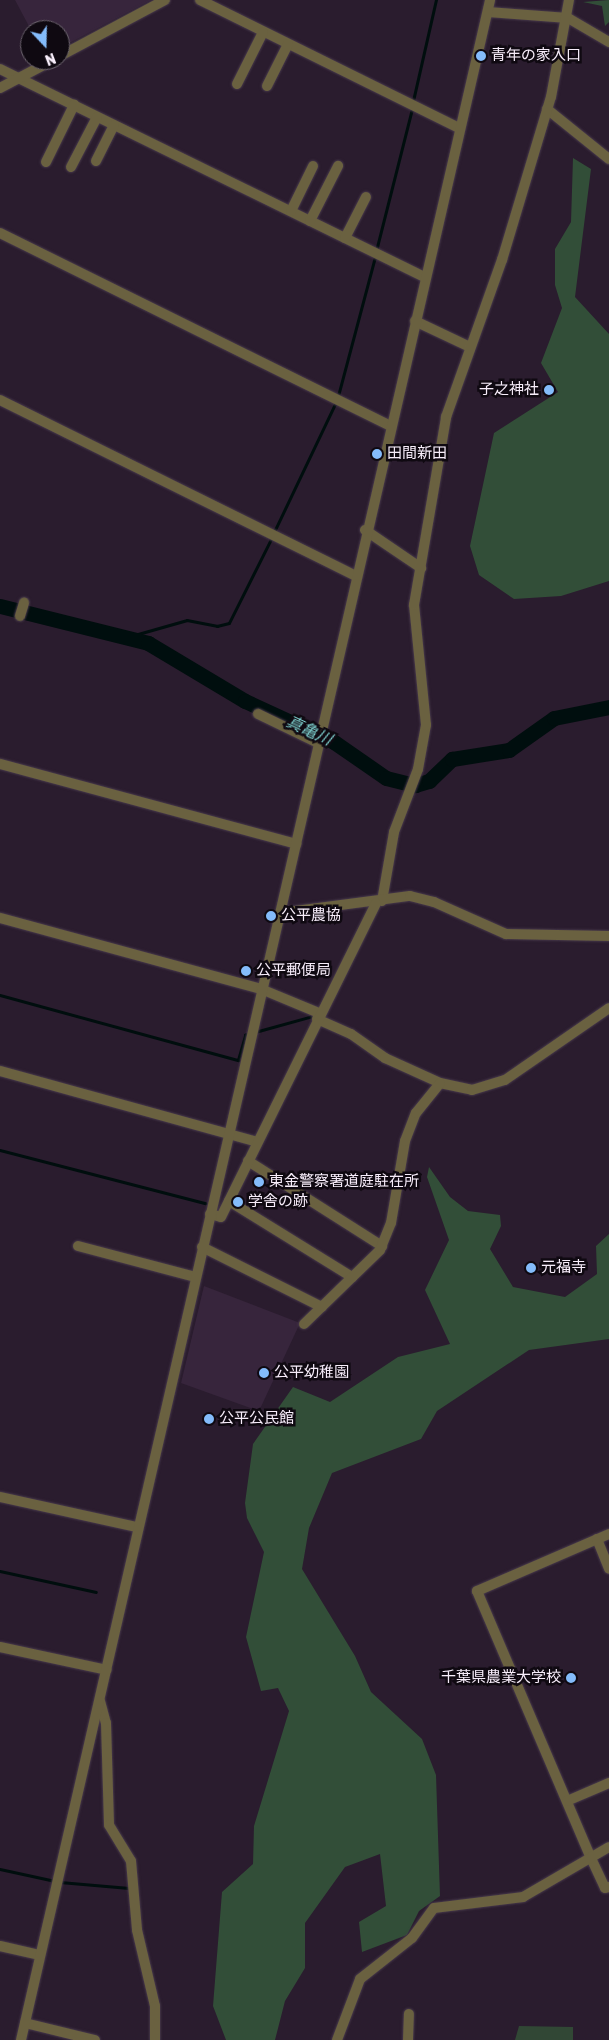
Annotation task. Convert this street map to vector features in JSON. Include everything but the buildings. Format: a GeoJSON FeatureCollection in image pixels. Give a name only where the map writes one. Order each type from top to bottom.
{"type":"FeatureCollection","features":[{"type":"Feature","properties":{"kind":"street"},"geometry":{"type":"LineString","coordinates":[[70,51],[165,0]]}},
{"type":"Feature","properties":{"kind":"street"},"geometry":{"type":"LineString","coordinates":[[200,0],[459,128]]}},
{"type":"Feature","properties":{"kind":"street"},"geometry":{"type":"LineString","coordinates":[[21,2040],[100,1701],[137,1527],[296,844],[365,530],[490,0]]}},
{"type":"Feature","properties":{"kind":"street"},"geometry":{"type":"LineString","coordinates":[[210,1214],[222,1217],[318,1016],[379,902],[394,832],[418,769],[426,725],[414,605],[446,417],[547,109],[568,18],[569,0]]}},
{"type":"Feature","properties":{"kind":"street"},"geometry":{"type":"LineString","coordinates":[[488,12],[568,18],[609,42]]}},
{"type":"Feature","properties":{"kind":"street"},"geometry":{"type":"LineString","coordinates":[[237,84],[263,32]]}},
{"type":"Feature","properties":{"kind":"street"},"geometry":{"type":"LineString","coordinates":[[267,86],[288,44]]}},
{"type":"Feature","properties":{"kind":"street"},"geometry":{"type":"LineString","coordinates":[[0,69],[424,277]]}},
{"type":"Feature","properties":{"kind":"street"},"geometry":{"type":"LineString","coordinates":[[0,88],[34,70]]}},
{"type":"Feature","properties":{"kind":"street"},"geometry":{"type":"LineString","coordinates":[[46,162],[74,106]]}},
{"type":"Feature","properties":{"kind":"street"},"geometry":{"type":"LineString","coordinates":[[547,109],[609,159]]}},
{"type":"Feature","properties":{"kind":"street"},"geometry":{"type":"LineString","coordinates":[[72,167],[96,116]]}},
{"type":"Feature","properties":{"kind":"street"},"geometry":{"type":"LineString","coordinates":[[96,161],[114,125]]}},
{"type":"Feature","properties":{"kind":"street"},"geometry":{"type":"LineString","coordinates":[[290,212],[313,166]]}},
{"type":"Feature","properties":{"kind":"street"},"geometry":{"type":"LineString","coordinates":[[310,221],[338,166]]}},
{"type":"Feature","properties":{"kind":"street"},"geometry":{"type":"LineString","coordinates":[[345,238],[366,197]]}},
{"type":"Feature","properties":{"kind":"street"},"geometry":{"type":"LineString","coordinates":[[0,233],[390,425]]}},
{"type":"Feature","properties":{"kind":"street"},"geometry":{"type":"LineString","coordinates":[[415,321],[470,348]]}},
{"type":"Feature","properties":{"kind":"street"},"geometry":{"type":"LineString","coordinates":[[0,400],[356,576]]}},
{"type":"Feature","properties":{"kind":"street"},"geometry":{"type":"LineString","coordinates":[[365,530],[421,568]]}},
{"type":"Feature","properties":{"kind":"street"},"geometry":{"type":"LineString","coordinates":[[20,616],[24,603]]}},
{"type":"Feature","properties":{"kind":"street"},"geometry":{"type":"LineString","coordinates":[[258,714],[318,743]]}},
{"type":"Feature","properties":{"kind":"street"},"geometry":{"type":"LineString","coordinates":[[0,764],[296,844]]}},
{"type":"Feature","properties":{"kind":"street"},"geometry":{"type":"LineString","coordinates":[[280,913],[379,902],[410,896],[434,902],[506,934],[609,936]]}},
{"type":"Feature","properties":{"kind":"street"},"geometry":{"type":"LineString","coordinates":[[0,918],[261,989],[318,1016],[440,1083],[472,1090],[505,1080],[609,1008]]}},
{"type":"Feature","properties":{"kind":"street"},"geometry":{"type":"LineString","coordinates":[[0,1071],[258,1142]]}},
{"type":"Feature","properties":{"kind":"street"},"geometry":{"type":"LineString","coordinates":[[304,1324],[382,1246],[405,1141],[416,1113],[440,1083]]}},
{"type":"Feature","properties":{"kind":"street"},"geometry":{"type":"LineString","coordinates":[[248,1161],[382,1246]]}},
{"type":"Feature","properties":{"kind":"street"},"geometry":{"type":"LineString","coordinates":[[229,1201],[352,1278]]}},
{"type":"Feature","properties":{"kind":"street"},"geometry":{"type":"LineString","coordinates":[[78,1246],[195,1277]]}},
{"type":"Feature","properties":{"kind":"street"},"geometry":{"type":"LineString","coordinates":[[202,1247],[322,1307]]}},
{"type":"Feature","properties":{"kind":"street"},"geometry":{"type":"LineString","coordinates":[[0,1497],[137,1527]]}},
{"type":"Feature","properties":{"kind":"street"},"geometry":{"type":"LineString","coordinates":[[609,1534],[477,1591],[604,1888],[609,1887]]}},
{"type":"Feature","properties":{"kind":"street"},"geometry":{"type":"LineString","coordinates":[[596,1539],[609,1568]]}},
{"type":"Feature","properties":{"kind":"street"},"geometry":{"type":"LineString","coordinates":[[0,1647],[107,1670]]}},
{"type":"Feature","properties":{"kind":"street"},"geometry":{"type":"LineString","coordinates":[[100,1701],[106,1723],[109,1825],[131,1861],[137,1930],[155,2006],[155,2040]]}},
{"type":"Feature","properties":{"kind":"street"},"geometry":{"type":"LineString","coordinates":[[567,1801],[609,1783]]}},
{"type":"Feature","properties":{"kind":"street"},"geometry":{"type":"LineString","coordinates":[[337,2040],[360,1979],[412,1938],[434,1908],[523,1897],[609,1847]]}},
{"type":"Feature","properties":{"kind":"street"},"geometry":{"type":"LineString","coordinates":[[0,1946],[40,1955]]}},
{"type":"Feature","properties":{"kind":"street"},"geometry":{"type":"LineString","coordinates":[[408,2040],[409,2014]]}},
{"type":"Feature","properties":{"kind":"street"},"geometry":{"type":"LineString","coordinates":[[25,2023],[95,2040]]}},
{"type":"Feature","properties":{"kind":"shaded area"},"geometry":{"type":"Polygon","coordinates":[[[15,0],[151,0],[70,43],[70,20],[26,20],[15,0]]]}},
{"type":"Feature","properties":{"kind":"shaded area"},"geometry":{"type":"Polygon","coordinates":[[[204,1286],[300,1323],[259,1411],[181,1383],[204,1286]]]}},
{"type":"Feature","properties":{"kind":"green space"},"geometry":{"type":"Polygon","coordinates":[[[609,0],[609,22],[605,26],[602,6],[583,2],[609,0]]]}},
{"type":"Feature","properties":{"kind":"green space"},"geometry":{"type":"Polygon","coordinates":[[[573,158],[591,169],[575,297],[609,334],[609,581],[561,596],[514,599],[479,575],[470,546],[494,433],[558,392],[541,363],[562,308],[555,285],[555,249],[571,222],[573,158]]]}},
{"type":"Feature","properties":{"kind":"green space"},"geometry":{"type":"Polygon","coordinates":[[[429,1167],[450,1197],[468,1211],[500,1215],[501,1226],[490,1249],[513,1287],[565,1297],[597,1274],[596,1246],[609,1234],[609,1339],[529,1350],[437,1411],[421,1439],[332,1473],[309,1528],[302,1569],[355,1656],[371,1692],[422,1739],[436,1775],[440,1896],[419,1911],[407,1935],[362,1952],[359,1922],[386,1906],[380,1854],[345,1867],[305,1923],[305,1968],[285,2001],[275,2040],[226,2040],[213,2006],[222,1892],[253,1864],[254,1826],[289,1711],[278,1688],[261,1691],[246,1637],[264,1552],[247,1518],[245,1503],[253,1444],[293,1387],[330,1402],[398,1357],[450,1344],[425,1290],[449,1240],[427,1177],[429,1167]]]}},
{"type":"Feature","properties":{"kind":"green space"},"geometry":{"type":"Polygon","coordinates":[[[519,2026],[573,2027],[573,2040],[515,2040],[519,2026]]]}},
{"type":"Feature","properties":{"kind":"waterway"},"geometry":{"type":"LineString","coordinates":[[413,101],[436,0]]}},
{"type":"Feature","properties":{"kind":"waterway"},"geometry":{"type":"LineString","coordinates":[[376,251],[412,109]]}},
{"type":"Feature","properties":{"kind":"waterway"},"geometry":{"type":"LineString","coordinates":[[338,396],[375,257]]}},
{"type":"Feature","properties":{"kind":"waterway"},"geometry":{"type":"LineString","coordinates":[[274,532],[336,402]]}},
{"type":"Feature","properties":{"kind":"waterway"},"geometry":{"type":"LineString","coordinates":[[131,636],[187,620],[217,626],[229,623],[272,537]]}},
{"type":"Feature","properties":{"kind":"waterway","name":"真亀川"},"geometry":{"type":"LineString","coordinates":[[0,606],[148,643],[245,701],[334,742],[386,778],[415,785],[429,781],[452,759],[509,750],[554,718],[609,707]]}},
{"type":"Feature","properties":{"kind":"waterway"},"geometry":{"type":"LineString","coordinates":[[0,995],[238,1060],[245,1035],[250,1033]]}},
{"type":"Feature","properties":{"kind":"waterway"},"geometry":{"type":"LineString","coordinates":[[255,1032],[313,1016]]}},
{"type":"Feature","properties":{"kind":"waterway"},"geometry":{"type":"LineString","coordinates":[[0,1150],[205,1203]]}},
{"type":"Feature","properties":{"kind":"waterway"},"geometry":{"type":"LineString","coordinates":[[0,1571],[96,1592]]}},
{"type":"Feature","properties":{"kind":"waterway"},"geometry":{"type":"LineString","coordinates":[[0,1869],[55,1881]]}},
{"type":"Feature","properties":{"kind":"waterway"},"geometry":{"type":"LineString","coordinates":[[60,1882],[129,1888]]}},
{"type":"Feature","properties":{"kind":"place","name":"青年の家入口"},"geometry":{"type":"Point","coordinates":[481,56]}},
{"type":"Feature","properties":{"kind":"place","name":"子之神社"},"geometry":{"type":"Point","coordinates":[549,390]}},
{"type":"Feature","properties":{"kind":"place","name":"田間新田"},"geometry":{"type":"Point","coordinates":[377,454]}},
{"type":"Feature","properties":{"kind":"place","name":"公平農協"},"geometry":{"type":"Point","coordinates":[271,916]}},
{"type":"Feature","properties":{"kind":"place","name":"公平郵便局"},"geometry":{"type":"Point","coordinates":[246,971]}},
{"type":"Feature","properties":{"kind":"place","name":"東金警察署道庭駐在所"},"geometry":{"type":"Point","coordinates":[259,1182]}},
{"type":"Feature","properties":{"kind":"place","name":"学舎の跡"},"geometry":{"type":"Point","coordinates":[238,1202]}},
{"type":"Feature","properties":{"kind":"place","name":"元福寺"},"geometry":{"type":"Point","coordinates":[531,1268]}},
{"type":"Feature","properties":{"kind":"place","name":"公平幼稚園"},"geometry":{"type":"Point","coordinates":[264,1373]}},
{"type":"Feature","properties":{"kind":"place","name":"公平公民館"},"geometry":{"type":"Point","coordinates":[209,1419]}},
{"type":"Feature","properties":{"kind":"place","name":"千葉県農業大学校"},"geometry":{"type":"Point","coordinates":[571,1678]}}]}
